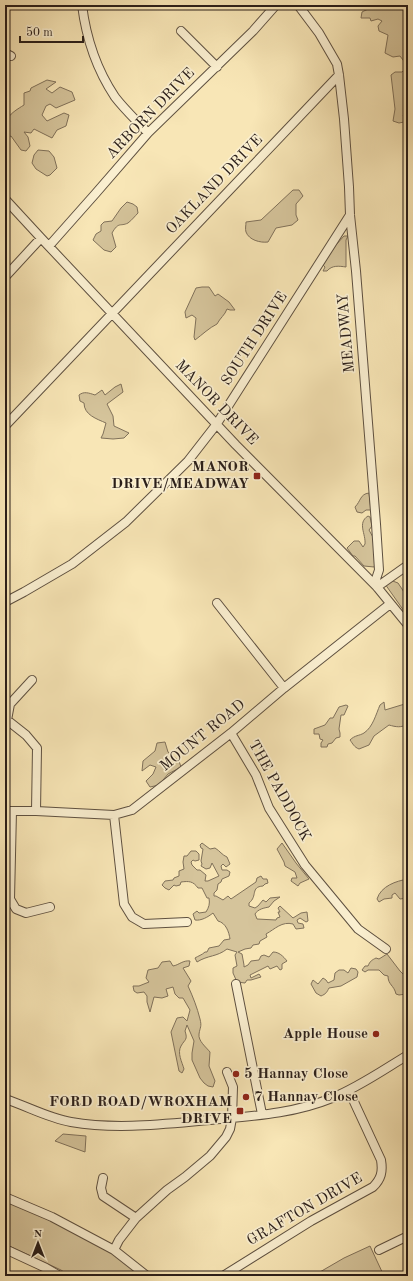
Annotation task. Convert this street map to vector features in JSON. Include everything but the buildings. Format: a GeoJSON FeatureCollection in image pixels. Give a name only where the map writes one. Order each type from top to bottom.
{"type":"FeatureCollection","features":[{"type":"Feature","properties":{"kind":"street"},"geometry":{"type":"LineString","coordinates":[[82,5],[96,61],[114,96],[148,133]]}},
{"type":"Feature","properties":{"kind":"street","name":"ARBORN DRIVE"},"geometry":{"type":"LineString","coordinates":[[49,246],[148,133],[217,67],[253,31],[276,5]]}},
{"type":"Feature","properties":{"kind":"street","name":"MEADWAY"},"geometry":{"type":"LineString","coordinates":[[298,5],[319,33],[337,64],[339,75],[344,119],[350,216],[356,271],[376,524],[379,570],[376,579],[377,587]]}},
{"type":"Feature","properties":{"kind":"street"},"geometry":{"type":"LineString","coordinates":[[181,31],[217,67]]}},
{"type":"Feature","properties":{"kind":"street","name":"OAKLAND DRIVE"},"geometry":{"type":"LineString","coordinates":[[5,426],[339,75]]}},
{"type":"Feature","properties":{"kind":"street","name":"MANOR DRIVE"},"geometry":{"type":"LineString","coordinates":[[5,199],[216,425],[377,587],[408,625]]}},
{"type":"Feature","properties":{"kind":"street","name":"SOUTH DRIVE"},"geometry":{"type":"LineString","coordinates":[[5,602],[72,564],[126,522],[188,461],[216,425],[350,216]]}},
{"type":"Feature","properties":{"kind":"street"},"geometry":{"type":"LineString","coordinates":[[5,277],[41,238]]}},
{"type":"Feature","properties":{"kind":"street"},"geometry":{"type":"LineString","coordinates":[[377,587],[408,565]]}},
{"type":"Feature","properties":{"kind":"street"},"geometry":{"type":"LineString","coordinates":[[217,603],[284,688]]}},
{"type":"Feature","properties":{"kind":"street","name":"MOUNT ROAD"},"geometry":{"type":"LineString","coordinates":[[8,811],[114,815],[132,810],[390,604]]}},
{"type":"Feature","properties":{"kind":"street"},"geometry":{"type":"LineString","coordinates":[[32,680],[10,704],[7,720],[26,735],[36,748],[36,811]]}},
{"type":"Feature","properties":{"kind":"street","name":"THE PADDOCK"},"geometry":{"type":"LineString","coordinates":[[230,733],[256,775],[269,808],[305,865],[358,929],[386,949]]}},
{"type":"Feature","properties":{"kind":"street"},"geometry":{"type":"LineString","coordinates":[[8,811],[10,899],[16,909],[26,913],[50,907]]}},
{"type":"Feature","properties":{"kind":"street"},"geometry":{"type":"LineString","coordinates":[[114,815],[124,904],[132,917],[144,924],[187,922]]}},
{"type":"Feature","properties":{"kind":"street"},"geometry":{"type":"LineString","coordinates":[[236,984],[262,1114]]}},
{"type":"Feature","properties":{"kind":"street"},"geometry":{"type":"LineString","coordinates":[[5,1099],[70,1122],[106,1126],[142,1126],[232,1118],[288,1111],[310,1106],[349,1091],[408,1055]]}},
{"type":"Feature","properties":{"kind":"street"},"geometry":{"type":"LineString","coordinates":[[114,1250],[136,1218],[167,1190],[210,1156],[226,1137],[230,1129],[232,1118],[233,1087],[227,1072]]}},
{"type":"Feature","properties":{"kind":"street","name":"GRAFTON DRIVE"},"geometry":{"type":"LineString","coordinates":[[224,1276],[311,1221],[373,1187],[378,1182],[382,1168],[381,1160],[349,1091]]}},
{"type":"Feature","properties":{"kind":"street"},"geometry":{"type":"LineString","coordinates":[[103,1178],[100,1188],[103,1196],[136,1218]]}},
{"type":"Feature","properties":{"kind":"street"},"geometry":{"type":"LineString","coordinates":[[5,1197],[52,1217],[114,1250],[147,1276]]}},
{"type":"Feature","properties":{"kind":"street"},"geometry":{"type":"LineString","coordinates":[[379,1250],[408,1236]]}},
{"type":"Feature","properties":{"kind":"street"},"geometry":{"type":"LineString","coordinates":[[5,1249],[45,1272],[60,1276]]}},
{"type":"Feature","properties":{"kind":"shaded area"},"geometry":{"type":"Polygon","coordinates":[[[356,5],[408,5],[408,65],[400,56],[393,57],[385,53],[388,35],[379,31],[378,26],[382,21],[378,19],[371,21],[370,18],[361,18],[362,12],[368,9],[356,5]]]}},
{"type":"Feature","properties":{"kind":"shaded area"},"geometry":{"type":"Polygon","coordinates":[[[408,66],[408,111],[403,115],[406,120],[399,123],[393,121],[395,109],[391,75],[395,72],[402,72],[408,66]]]}},
{"type":"Feature","properties":{"kind":"shaded area"},"geometry":{"type":"Polygon","coordinates":[[[47,80],[56,82],[46,89],[52,93],[60,87],[72,92],[75,100],[56,108],[50,104],[46,106],[42,115],[47,121],[64,113],[69,115],[66,126],[57,130],[52,138],[34,129],[31,133],[24,132],[28,137],[30,146],[26,151],[21,150],[11,136],[8,137],[5,126],[6,122],[11,114],[24,105],[24,93],[30,91],[31,88],[47,80]]]}},
{"type":"Feature","properties":{"kind":"shaded area"},"geometry":{"type":"Polygon","coordinates":[[[38,150],[49,151],[54,157],[57,168],[50,175],[47,176],[36,169],[32,163],[34,155],[38,150]]]}},
{"type":"Feature","properties":{"kind":"shaded area"},"geometry":{"type":"Polygon","coordinates":[[[293,190],[299,190],[303,196],[296,204],[296,215],[298,220],[292,225],[276,228],[268,242],[252,239],[247,235],[246,222],[261,220],[293,190]]]}},
{"type":"Feature","properties":{"kind":"shaded area"},"geometry":{"type":"Polygon","coordinates":[[[127,202],[137,207],[138,213],[128,223],[114,229],[112,233],[116,247],[111,252],[104,250],[93,240],[96,234],[101,231],[101,225],[104,222],[112,221],[127,202]]]}},
{"type":"Feature","properties":{"kind":"shaded area"},"geometry":{"type":"Polygon","coordinates":[[[344,236],[348,236],[346,240],[346,267],[336,266],[327,271],[323,271],[325,267],[323,265],[335,246],[344,236]]]}},
{"type":"Feature","properties":{"kind":"shaded area"},"geometry":{"type":"Polygon","coordinates":[[[209,287],[215,296],[218,294],[229,302],[235,310],[227,309],[217,324],[195,340],[196,318],[192,315],[186,318],[185,312],[196,288],[209,287]]]}},
{"type":"Feature","properties":{"kind":"shaded area"},"geometry":{"type":"Polygon","coordinates":[[[121,384],[123,392],[107,404],[113,416],[114,426],[129,433],[124,438],[101,438],[106,423],[95,418],[86,411],[84,403],[80,401],[79,395],[89,393],[95,395],[102,390],[105,395],[121,384]]]}},
{"type":"Feature","properties":{"kind":"shaded area"},"geometry":{"type":"Polygon","coordinates":[[[369,493],[371,510],[366,510],[362,513],[357,512],[355,507],[362,496],[369,493]]]}},
{"type":"Feature","properties":{"kind":"shaded area"},"geometry":{"type":"Polygon","coordinates":[[[368,516],[370,517],[372,526],[369,530],[374,539],[374,567],[364,566],[347,548],[354,541],[359,541],[363,547],[365,544],[362,525],[368,516]]]}},
{"type":"Feature","properties":{"kind":"shaded area"},"geometry":{"type":"Polygon","coordinates":[[[390,580],[398,583],[408,598],[408,615],[385,584],[390,580]]]}},
{"type":"Feature","properties":{"kind":"shaded area"},"geometry":{"type":"Polygon","coordinates":[[[384,702],[385,710],[408,703],[408,724],[398,727],[389,725],[374,736],[369,745],[359,749],[357,748],[350,740],[364,733],[370,727],[380,705],[384,702]]]}},
{"type":"Feature","properties":{"kind":"shaded area"},"geometry":{"type":"Polygon","coordinates":[[[346,705],[348,706],[344,715],[341,715],[339,729],[340,737],[328,744],[327,747],[321,747],[323,740],[320,739],[319,734],[314,734],[314,729],[325,725],[330,718],[333,718],[339,707],[346,705]]]}},
{"type":"Feature","properties":{"kind":"shaded area"},"geometry":{"type":"Polygon","coordinates":[[[165,742],[168,752],[179,761],[181,767],[168,774],[159,785],[150,787],[146,781],[153,774],[156,767],[150,765],[142,771],[143,761],[155,751],[157,743],[165,742]]]}},
{"type":"Feature","properties":{"kind":"shaded area"},"geometry":{"type":"Polygon","coordinates":[[[202,843],[210,849],[217,849],[227,857],[230,864],[226,867],[223,864],[221,866],[222,870],[227,870],[230,872],[229,876],[222,879],[218,884],[214,896],[223,900],[228,896],[231,899],[256,882],[257,878],[261,876],[263,879],[267,879],[268,883],[255,890],[249,906],[255,908],[263,900],[266,902],[270,898],[280,897],[269,907],[256,912],[255,914],[257,919],[276,920],[280,917],[278,908],[280,906],[293,918],[301,913],[307,912],[308,921],[306,922],[300,918],[297,920],[298,923],[303,924],[304,928],[296,929],[293,924],[289,923],[282,925],[266,934],[267,937],[260,941],[259,944],[253,945],[251,948],[238,952],[242,954],[244,967],[251,961],[259,960],[261,956],[264,955],[269,957],[273,952],[277,953],[287,961],[282,964],[282,969],[280,970],[277,966],[270,969],[268,966],[250,975],[251,978],[259,974],[261,977],[247,980],[245,983],[237,982],[233,973],[233,968],[237,966],[235,955],[237,952],[227,949],[197,962],[195,958],[207,952],[209,948],[219,946],[224,940],[230,939],[228,931],[221,922],[218,921],[213,913],[200,920],[195,920],[193,914],[197,911],[199,913],[206,912],[209,905],[209,898],[207,898],[202,888],[198,888],[193,883],[189,882],[181,882],[180,885],[174,885],[169,890],[162,885],[165,881],[173,880],[179,876],[179,871],[184,869],[184,856],[187,856],[191,851],[196,851],[199,854],[199,860],[193,860],[191,862],[197,870],[200,870],[206,875],[205,881],[219,876],[212,863],[210,868],[206,869],[201,866],[203,849],[200,845],[202,843]]]}},
{"type":"Feature","properties":{"kind":"shaded area"},"geometry":{"type":"Polygon","coordinates":[[[282,843],[309,879],[300,883],[298,886],[291,881],[292,878],[297,878],[295,872],[285,866],[277,849],[282,843]]]}},
{"type":"Feature","properties":{"kind":"shaded area"},"geometry":{"type":"Polygon","coordinates":[[[408,879],[407,898],[400,899],[395,893],[392,895],[392,898],[384,899],[379,902],[377,899],[379,894],[385,887],[408,879]]]}},
{"type":"Feature","properties":{"kind":"shaded area"},"geometry":{"type":"Polygon","coordinates":[[[387,954],[400,971],[404,975],[407,975],[407,981],[404,985],[408,991],[406,994],[396,994],[388,976],[384,975],[379,970],[368,970],[365,972],[362,970],[365,966],[368,966],[372,960],[376,958],[379,959],[387,954]]]}},
{"type":"Feature","properties":{"kind":"shaded area"},"geometry":{"type":"Polygon","coordinates":[[[170,961],[173,966],[185,961],[190,961],[189,966],[183,968],[191,981],[188,986],[200,1019],[201,1025],[199,1037],[210,1052],[209,1066],[215,1081],[213,1087],[208,1086],[200,1078],[192,1060],[194,1041],[187,1025],[185,1031],[186,1038],[180,1049],[180,1058],[184,1069],[182,1073],[179,1071],[171,1032],[177,1018],[183,1017],[187,1021],[190,1010],[183,998],[179,998],[175,994],[173,987],[166,989],[168,996],[162,998],[154,997],[150,1012],[147,996],[144,992],[137,993],[134,991],[133,986],[139,986],[149,982],[146,978],[148,970],[158,968],[162,962],[170,961]]]}},
{"type":"Feature","properties":{"kind":"shaded area"},"geometry":{"type":"Polygon","coordinates":[[[351,968],[356,969],[358,972],[357,977],[341,986],[329,988],[326,993],[321,996],[316,993],[311,984],[313,980],[318,984],[323,978],[328,983],[334,980],[335,973],[339,970],[344,970],[348,973],[351,968]]]}},
{"type":"Feature","properties":{"kind":"shaded area"},"geometry":{"type":"Polygon","coordinates":[[[63,1134],[86,1136],[85,1152],[55,1141],[63,1134]]]}},
{"type":"Feature","properties":{"kind":"shaded area"},"geometry":{"type":"Polygon","coordinates":[[[5,1201],[51,1220],[111,1251],[138,1272],[139,1276],[70,1276],[61,1270],[5,1244],[5,1201]]]}},
{"type":"Feature","properties":{"kind":"shaded area"},"geometry":{"type":"Polygon","coordinates":[[[370,1246],[384,1276],[313,1276],[344,1258],[370,1246]]]}},
{"type":"Feature","properties":{"kind":"place","name":"MANOR DRIVE/MEADWAY"},"geometry":{"type":"Point","coordinates":[257,476]}},
{"type":"Feature","properties":{"kind":"place","name":"Apple House"},"geometry":{"type":"Point","coordinates":[376,1034]}},
{"type":"Feature","properties":{"kind":"place","name":"5 Hannay Close"},"geometry":{"type":"Point","coordinates":[236,1074]}},
{"type":"Feature","properties":{"kind":"place","name":"7 Hannay Close"},"geometry":{"type":"Point","coordinates":[246,1097]}},
{"type":"Feature","properties":{"kind":"place","name":"FORD ROAD/WROXHAM DRIVE"},"geometry":{"type":"Point","coordinates":[240,1111]}}]}
